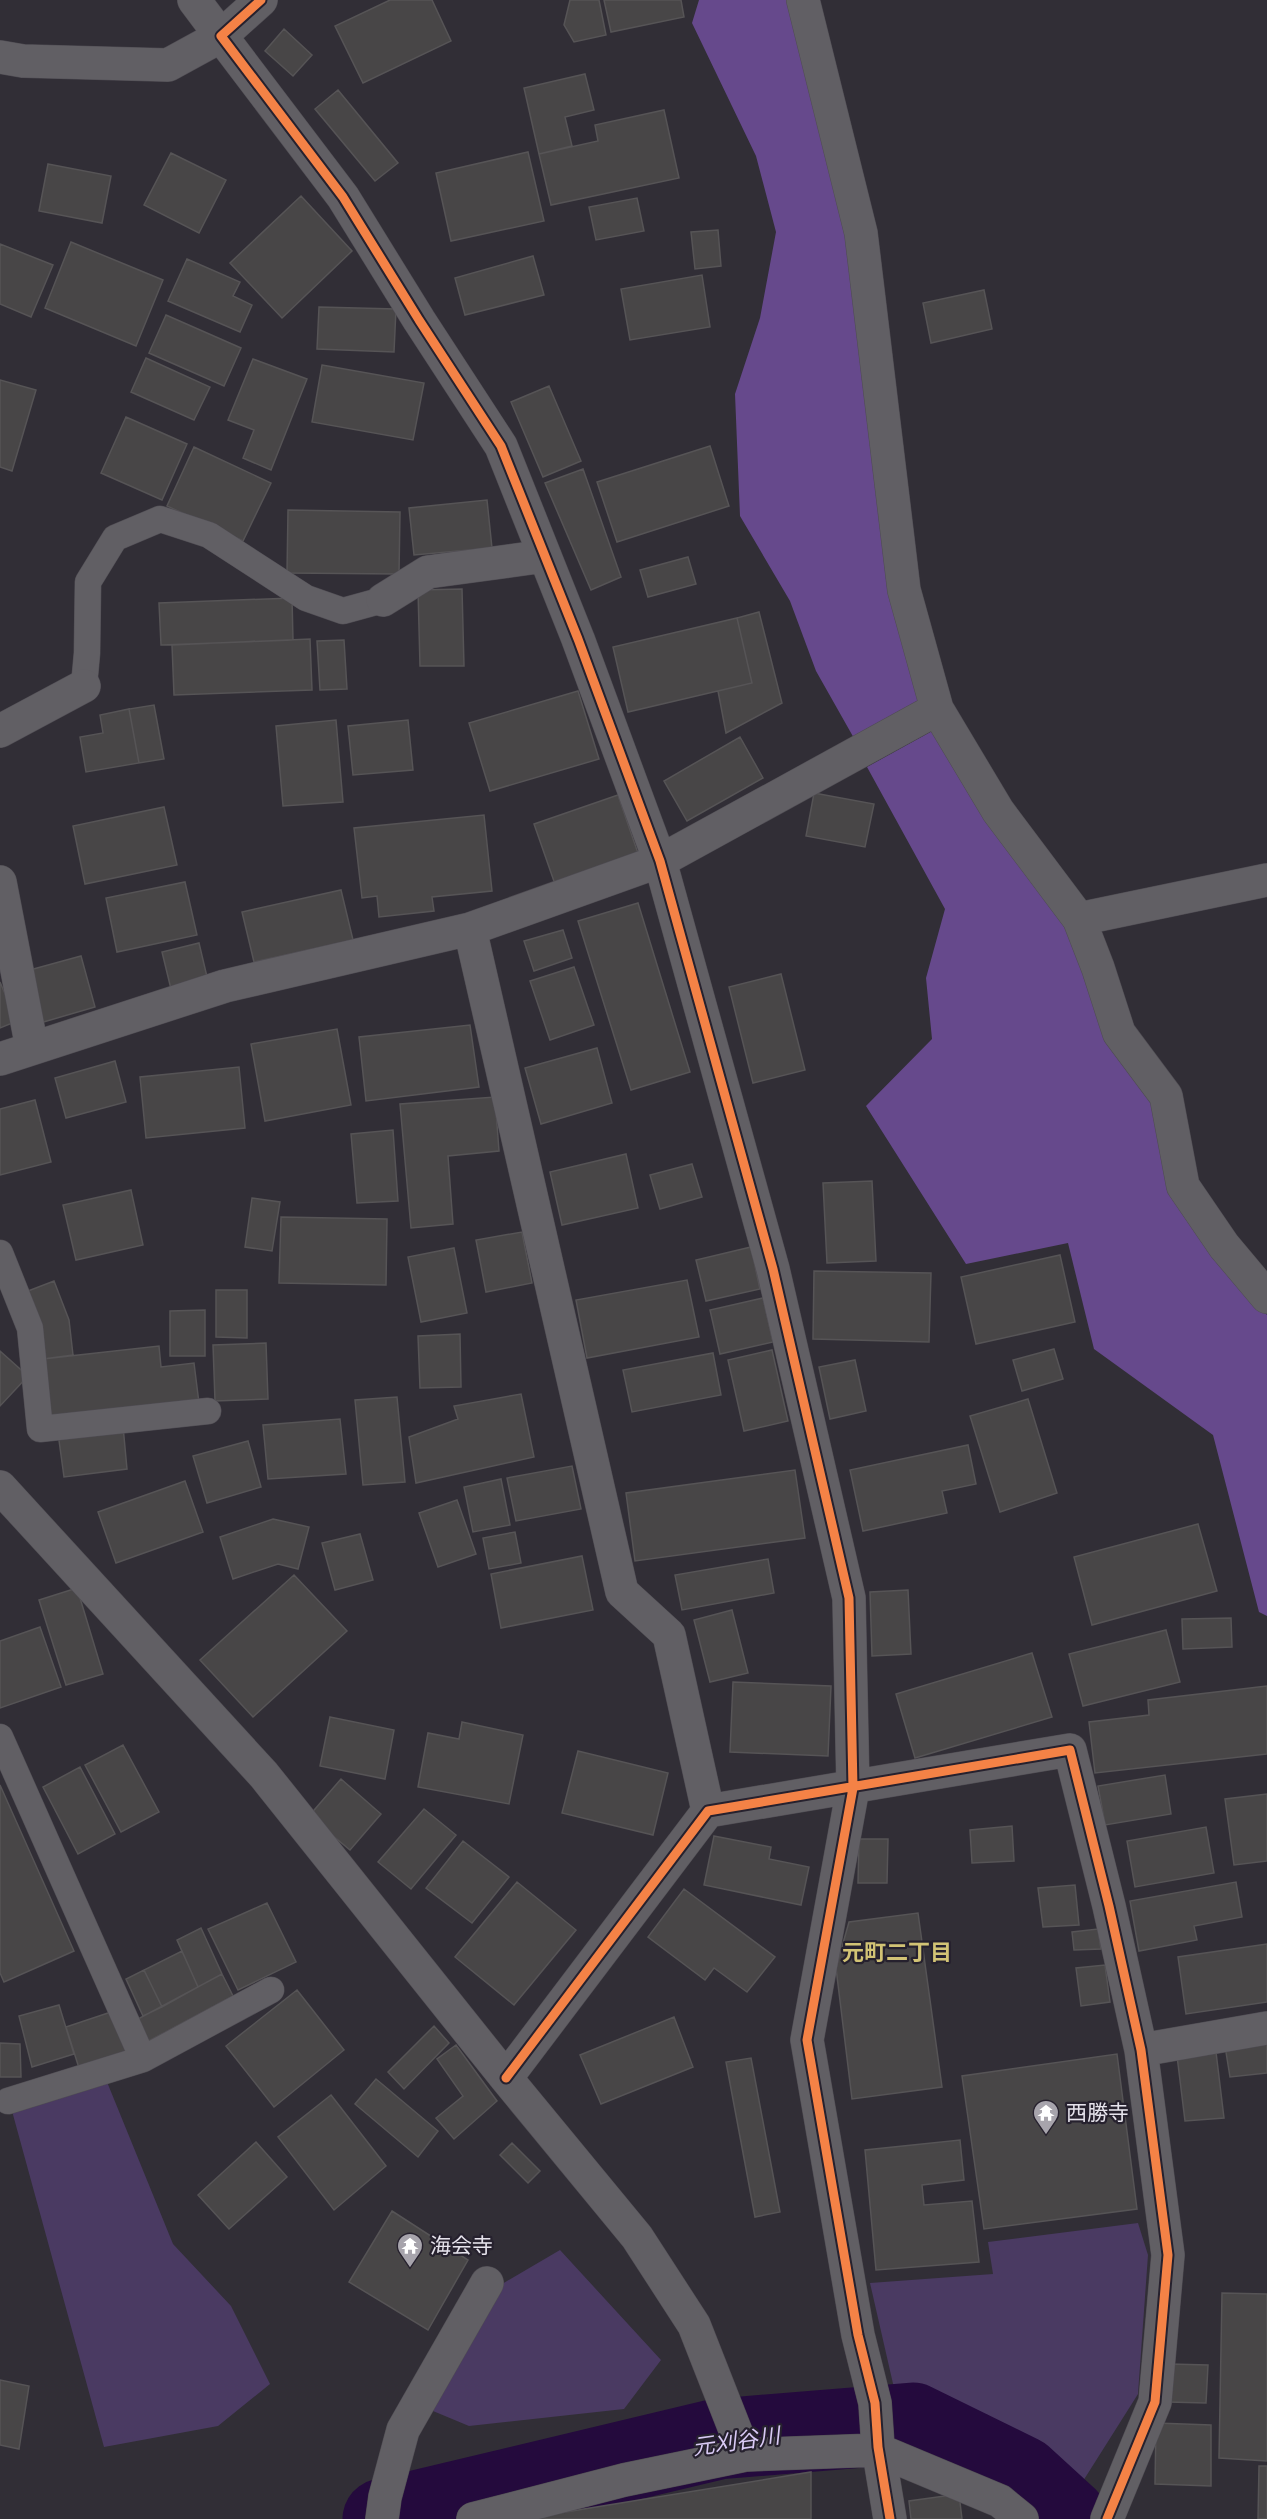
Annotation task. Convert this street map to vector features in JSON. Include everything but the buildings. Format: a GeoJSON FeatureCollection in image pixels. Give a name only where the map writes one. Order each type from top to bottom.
{"type":"FeatureCollection","features":[{"type":"Feature","properties":{"kind":"street"},"geometry":{"type":"LineString","coordinates":[[194,0],[344,197],[419,320],[501,446],[578,639],[660,861],[773,1269],[849,1598],[853,1788],[807,2040],[858,2335],[875,2403],[878,2449],[890,2519]]}},
{"type":"Feature","properties":{"kind":"street"},"geometry":{"type":"LineString","coordinates":[[0,57],[23,61],[168,65],[220,36],[261,0]]}},
{"type":"Feature","properties":{"kind":"street"},"geometry":{"type":"LineString","coordinates":[[803,0],[861,233],[904,590],[937,710],[998,811],[1079,919],[1119,1033],[1166,1096],[1183,1186],[1224,1246],[1267,1297]]}},
{"type":"Feature","properties":{"kind":"street"},"geometry":{"type":"LineString","coordinates":[[383,600],[428,572],[545,556]]}},
{"type":"Feature","properties":{"kind":"street"},"geometry":{"type":"LineString","coordinates":[[0,731],[84,686]]}},
{"type":"Feature","properties":{"kind":"street"},"geometry":{"type":"LineString","coordinates":[[0,1059],[225,986],[470,929],[660,861],[937,710]]}},
{"type":"Feature","properties":{"kind":"street"},"geometry":{"type":"LineString","coordinates":[[1079,919],[1267,880]]}},
{"type":"Feature","properties":{"kind":"street"},"geometry":{"type":"LineString","coordinates":[[0,882],[32,1048]]}},
{"type":"Feature","properties":{"kind":"street"},"geometry":{"type":"LineString","coordinates":[[470,929],[622,1592],[669,1635],[708,1811]]}},
{"type":"Feature","properties":{"kind":"street"},"geometry":{"type":"LineString","coordinates":[[0,1487],[264,1775],[506,2078],[637,2237],[694,2325],[744,2453]]}},
{"type":"Feature","properties":{"kind":"street"},"geometry":{"type":"LineString","coordinates":[[506,2078],[708,1811],[1070,1750],[1109,1906],[1141,2050],[1168,2255],[1155,2402],[1108,2514]]}},
{"type":"Feature","properties":{"kind":"street"},"geometry":{"type":"LineString","coordinates":[[1141,2050],[1267,2028]]}},
{"type":"Feature","properties":{"kind":"street"},"geometry":{"type":"LineString","coordinates":[[384,2508],[403,2430],[487,2283]]}},
{"type":"Feature","properties":{"kind":"street"},"geometry":{"type":"LineString","coordinates":[[473,2519],[624,2480],[744,2453],[878,2449],[1000,2501],[1022,2519]]}},
{"type":"Feature","properties":{"kind":"lane"},"geometry":{"type":"LineString","coordinates":[[84,686],[88,582],[114,538],[159,519],[208,535],[306,598],[343,611],[383,600]]}},
{"type":"Feature","properties":{"kind":"lane"},"geometry":{"type":"LineString","coordinates":[[0,1253],[30,1328],[40,1430],[208,1411]]}},
{"type":"Feature","properties":{"kind":"lane"},"geometry":{"type":"LineString","coordinates":[[0,1737],[142,2059]]}},
{"type":"Feature","properties":{"kind":"lane"},"geometry":{"type":"LineString","coordinates":[[8,2101],[142,2059],[272,1990]]}},
{"type":"Feature","properties":{"kind":"shaded area"},"geometry":{"type":"Polygon","coordinates":[[[699,0],[791,0],[849,237],[924,704],[855,740],[816,671],[790,601],[740,516],[735,394],[760,318],[776,232],[756,156],[692,23],[699,0]]]}},
{"type":"Feature","properties":{"kind":"shaded area"},"geometry":{"type":"Polygon","coordinates":[[[934,730],[1069,925],[1157,1103],[1215,1252],[1267,1315],[1267,1616],[1259,1612],[1213,1435],[1094,1349],[1068,1243],[966,1264],[866,1106],[932,1039],[926,978],[945,909],[867,767],[934,730]]]}},
{"type":"Feature","properties":{"kind":"shaded area"},"geometry":{"type":"Polygon","coordinates":[[[107,2082],[173,2244],[231,2306],[270,2384],[218,2426],[104,2447],[12,2111],[107,2082]]]}},
{"type":"Feature","properties":{"kind":"shaded area"},"geometry":{"type":"Polygon","coordinates":[[[1138,2223],[1148,2255],[1138,2394],[1078,2489],[988,2415],[894,2388],[870,2283],[993,2274],[988,2242],[1138,2223]]]}},
{"type":"Feature","properties":{"kind":"shaded area"},"geometry":{"type":"Polygon","coordinates":[[[560,2250],[661,2360],[624,2409],[469,2426],[433,2411],[502,2284],[560,2250]]]}},
{"type":"Feature","properties":{"kind":"waterway","name":"元刈谷川"},"geometry":{"type":"LineString","coordinates":[[383,2519],[718,2439],[913,2423],[1021,2476],[1068,2519]]}},
{"type":"Feature","properties":{"kind":"cycle path"},"geometry":{"type":"LineString","coordinates":[[261,0],[221,36],[343,197],[501,446],[578,639],[660,861],[773,1269],[849,1598],[853,1788],[807,2040],[858,2335],[875,2403],[878,2447],[890,2519]]}},
{"type":"Feature","properties":{"kind":"cycle path"},"geometry":{"type":"LineString","coordinates":[[506,2078],[708,1811],[1070,1750],[1109,1906],[1141,2050],[1168,2255],[1155,2402],[1107,2519]]}},
{"type":"Feature","properties":{"kind":"place","name":"西勝寺"},"geometry":{"type":"Point","coordinates":[1046,2136]}},
{"type":"Feature","properties":{"kind":"place","name":"海会寺"},"geometry":{"type":"Point","coordinates":[410,2269]}},
{"type":"Feature","properties":{"kind":"district","name":"元町二丁目"},"geometry":{"type":"Point","coordinates":[897,1952]}}]}
